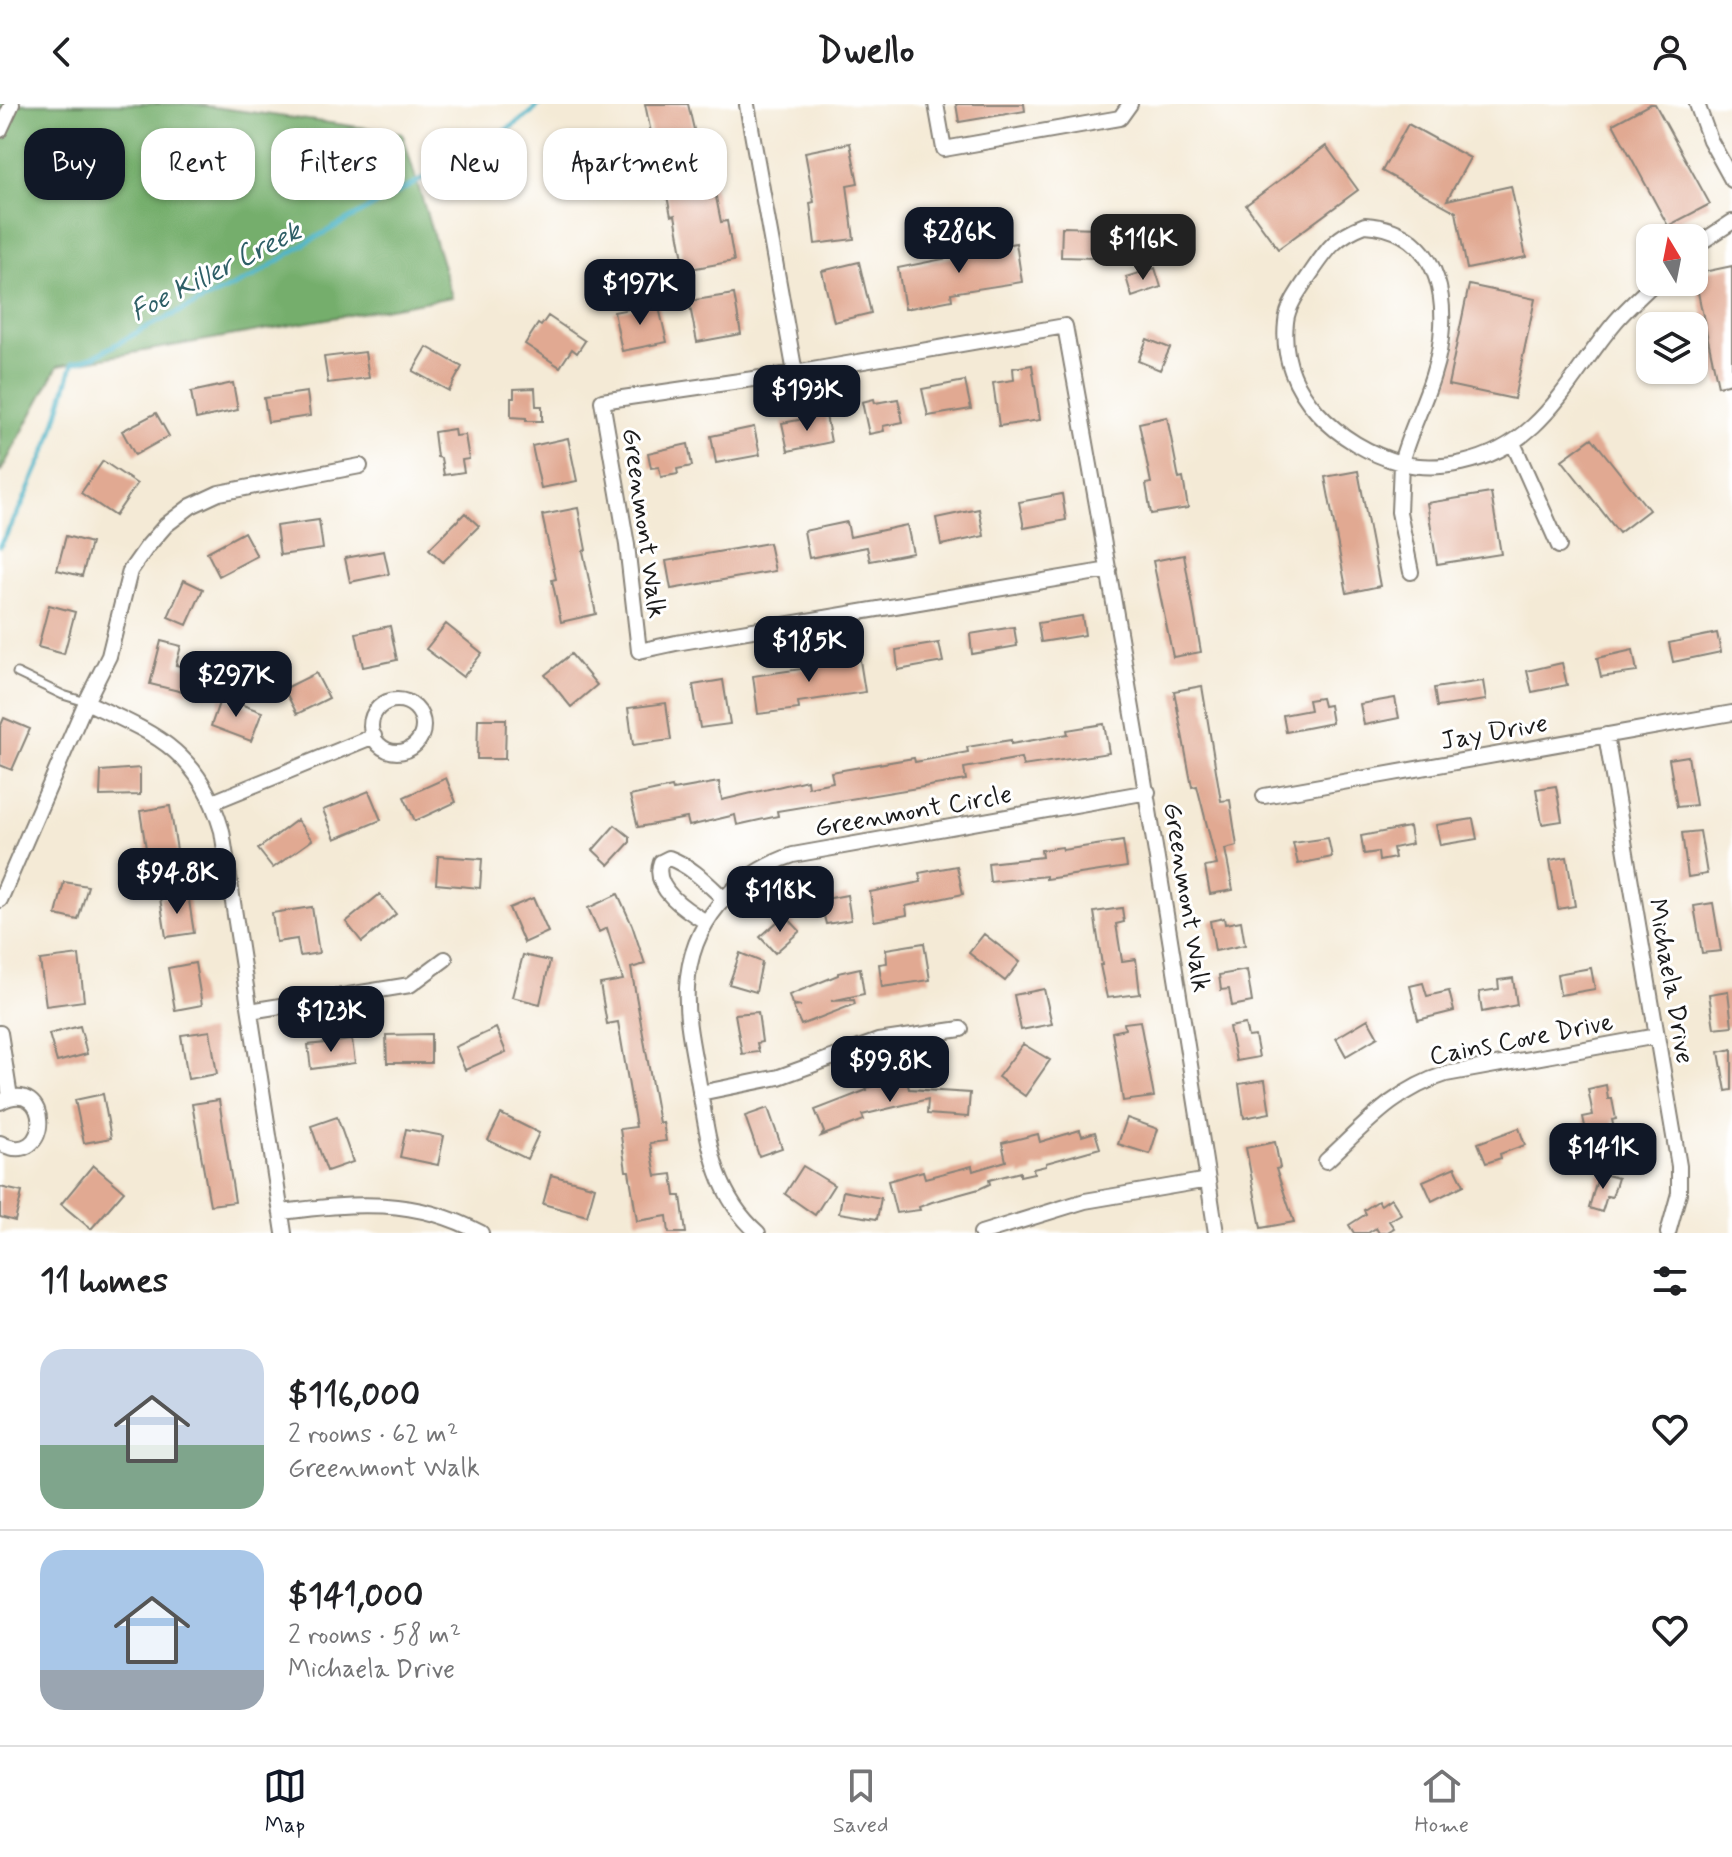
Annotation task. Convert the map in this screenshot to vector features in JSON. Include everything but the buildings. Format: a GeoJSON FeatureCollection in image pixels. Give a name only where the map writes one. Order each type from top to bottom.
{"type":"FeatureCollection","features":[{"type":"Feature","properties":{"kind":"street"},"geometry":{"type":"LineString","coordinates":[[0,130],[12,104]]}},
{"type":"Feature","properties":{"kind":"street"},"geometry":{"type":"LineString","coordinates":[[936,104],[944,149],[1120,118],[1130,104]]}},
{"type":"Feature","properties":{"kind":"street"},"geometry":{"type":"LineString","coordinates":[[1697,104],[1710,140],[1732,180]]}},
{"type":"Feature","properties":{"kind":"street"},"geometry":{"type":"LineString","coordinates":[[747,105],[795,373]]}},
{"type":"Feature","properties":{"kind":"street"},"geometry":{"type":"LineString","coordinates":[[1708,238],[1732,222]]}},
{"type":"Feature","properties":{"kind":"street"},"geometry":{"type":"LineString","coordinates":[[1411,572],[1399,512],[1401,463],[1434,373],[1441,341],[1440,295],[1435,273],[1424,253],[1408,237],[1388,227],[1365,225],[1344,233],[1327,249],[1301,287],[1286,319],[1286,346],[1291,368],[1299,389],[1328,424],[1385,458],[1401,463],[1452,465],[1474,460],[1513,443],[1548,413],[1616,321],[1641,296]]}},
{"type":"Feature","properties":{"kind":"street","name":"Greenmont Walk"},"geometry":{"type":"LineString","coordinates":[[1109,570],[639,651],[627,545],[602,401],[795,373],[1065,326],[1109,570],[1148,792],[1216,1233]]}},
{"type":"Feature","properties":{"kind":"street"},"geometry":{"type":"LineString","coordinates":[[1513,443],[1559,546]]}},
{"type":"Feature","properties":{"kind":"street"},"geometry":{"type":"LineString","coordinates":[[0,900],[109,656],[130,571],[166,525],[191,506],[219,493],[360,466]]}},
{"type":"Feature","properties":{"kind":"street"},"geometry":{"type":"LineString","coordinates":[[86,702],[143,728],[169,744],[194,770],[213,802],[222,831],[284,1233]]}},
{"type":"Feature","properties":{"kind":"street","name":"Jay Drive"},"geometry":{"type":"LineString","coordinates":[[1264,796],[1732,713]]}},
{"type":"Feature","properties":{"kind":"street","name":"Michaela Drive"},"geometry":{"type":"LineString","coordinates":[[1606,735],[1679,1166],[1679,1193],[1668,1233]]}},
{"type":"Feature","properties":{"kind":"street"},"geometry":{"type":"LineString","coordinates":[[213,802],[374,736]]}},
{"type":"Feature","properties":{"kind":"street","name":"Greenmont Circle"},"geometry":{"type":"LineString","coordinates":[[758,1233],[742,1217],[720,1183],[710,1154],[688,1012],[687,988],[692,954],[706,922],[723,898],[755,871],[793,855],[1148,792]]}},
{"type":"Feature","properties":{"kind":"street"},"geometry":{"type":"LineString","coordinates":[[706,922],[661,885],[658,873],[661,862],[669,858],[677,861],[699,875],[723,898]]}},
{"type":"Feature","properties":{"kind":"street"},"geometry":{"type":"LineString","coordinates":[[250,1011],[410,985],[445,959]]}},
{"type":"Feature","properties":{"kind":"street"},"geometry":{"type":"LineString","coordinates":[[700,1093],[779,1077],[878,1041],[961,1029]]}},
{"type":"Feature","properties":{"kind":"street"},"geometry":{"type":"LineString","coordinates":[[0,1033],[5,1100],[18,1097],[33,1104],[41,1118],[41,1126],[33,1141],[27,1145],[10,1147],[0,1143]]}},
{"type":"Feature","properties":{"kind":"street","name":"Cains Cove Drive"},"geometry":{"type":"LineString","coordinates":[[1326,1161],[1390,1101],[1424,1081],[1446,1074],[1657,1036]]}},
{"type":"Feature","properties":{"kind":"street"},"geometry":{"type":"LineString","coordinates":[[981,1233],[1085,1201],[1208,1180]]}},
{"type":"Feature","properties":{"kind":"street"},"geometry":{"type":"LineString","coordinates":[[281,1212],[359,1203],[393,1205],[422,1210],[481,1233]]}},
{"type":"Feature","properties":{"kind":"lane"},"geometry":{"type":"LineString","coordinates":[[17,673],[63,695],[86,702]]}},
{"type":"Feature","properties":{"kind":"green space"},"geometry":{"type":"Polygon","coordinates":[[[0,104],[192,104],[366,128],[271,128],[271,200],[405,200],[405,143],[452,297],[58,366],[0,473],[0,104]]]}},
{"type":"Feature","properties":{"kind":"waterway","name":"Foe Killer Creek"},"geometry":{"type":"LineString","coordinates":[[0,546],[50,441],[73,363],[95,356],[147,327],[253,277],[311,240],[481,147],[530,114],[539,104]]}}]}
